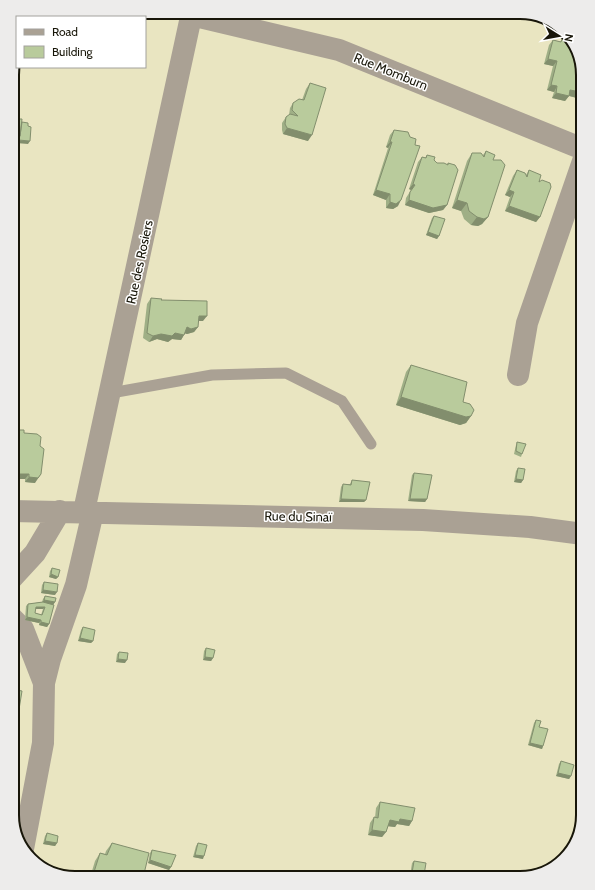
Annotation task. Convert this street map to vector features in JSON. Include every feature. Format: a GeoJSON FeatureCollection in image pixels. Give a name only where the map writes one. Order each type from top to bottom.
{"type":"FeatureCollection","features":[{"type":"Feature","properties":{"kind":"street","name":"Rue des Rosiers"},"geometry":{"type":"LineString","coordinates":[[44,683],[50,659],[76,585],[88,512],[111,393],[190,19]]}},
{"type":"Feature","properties":{"kind":"street","name":"Rue Momburn"},"geometry":{"type":"LineString","coordinates":[[215,19],[338,50],[576,146]]}},
{"type":"Feature","properties":{"kind":"street"},"geometry":{"type":"LineString","coordinates":[[518,375],[527,323],[576,181]]}},
{"type":"Feature","properties":{"kind":"street","name":"Rue du Sinaï"},"geometry":{"type":"LineString","coordinates":[[19,511],[439,521],[530,527],[576,533]]}},
{"type":"Feature","properties":{"kind":"street"},"geometry":{"type":"LineString","coordinates":[[19,570],[35,553],[60,511]]}},
{"type":"Feature","properties":{"kind":"street"},"geometry":{"type":"LineString","coordinates":[[19,625],[23,629],[44,683],[43,744],[25,840]]}},
{"type":"Feature","properties":{"kind":"lane"},"geometry":{"type":"LineString","coordinates":[[111,393],[212,375],[286,373],[342,401],[371,444]]}},
{"type":"Feature","properties":{"kind":"building"},"geometry":{"type":"Polygon","coordinates":[[[563,39],[569,47],[576,67],[576,91],[570,90],[569,96],[556,93],[557,86],[551,85],[557,61],[548,59],[553,40],[561,42],[563,39]]]}},
{"type":"Feature","properties":{"kind":"building"},"geometry":{"type":"Polygon","coordinates":[[[310,83],[326,88],[312,135],[287,128],[285,124],[286,117],[290,114],[298,116],[292,110],[293,103],[299,99],[304,100],[310,83]]]}},
{"type":"Feature","properties":{"kind":"building"},"geometry":{"type":"Polygon","coordinates":[[[19,119],[22,119],[20,136],[19,119]]]}},
{"type":"Feature","properties":{"kind":"building"},"geometry":{"type":"Polygon","coordinates":[[[22,122],[28,123],[28,126],[31,127],[30,141],[19,140],[22,122]]]}},
{"type":"Feature","properties":{"kind":"building"},"geometry":{"type":"Polygon","coordinates":[[[394,130],[408,132],[410,137],[416,139],[415,145],[420,146],[401,200],[396,204],[390,202],[390,194],[376,190],[392,142],[390,142],[394,130]]]}},
{"type":"Feature","properties":{"kind":"building"},"geometry":{"type":"Polygon","coordinates":[[[486,151],[495,155],[493,160],[501,160],[505,165],[488,217],[484,219],[477,217],[469,211],[467,203],[457,200],[472,153],[481,153],[484,157],[486,151]]]}},
{"type":"Feature","properties":{"kind":"building"},"geometry":{"type":"Polygon","coordinates":[[[427,155],[435,157],[434,160],[437,163],[444,163],[448,165],[448,163],[455,165],[458,170],[447,205],[433,208],[409,200],[410,192],[415,185],[413,184],[422,157],[426,158],[427,155]]]}},
{"type":"Feature","properties":{"kind":"building"},"geometry":{"type":"Polygon","coordinates":[[[517,170],[525,173],[527,177],[529,170],[541,175],[539,182],[542,180],[550,183],[551,187],[540,217],[509,206],[514,192],[509,190],[517,170]]]}},
{"type":"Feature","properties":{"kind":"building"},"geometry":{"type":"Polygon","coordinates":[[[434,216],[445,219],[439,236],[428,232],[434,216]]]}},
{"type":"Feature","properties":{"kind":"building"},"geometry":{"type":"Polygon","coordinates":[[[151,298],[162,299],[161,300],[207,301],[207,316],[199,316],[198,327],[191,329],[187,327],[184,335],[175,333],[172,336],[161,334],[153,336],[147,333],[151,298]]]}},
{"type":"Feature","properties":{"kind":"building"},"geometry":{"type":"Polygon","coordinates":[[[411,365],[467,382],[463,402],[470,404],[474,410],[471,416],[466,417],[401,397],[411,365]]]}},
{"type":"Feature","properties":{"kind":"building"},"geometry":{"type":"Polygon","coordinates":[[[19,430],[24,430],[24,433],[37,434],[41,437],[40,446],[44,449],[41,474],[38,478],[29,477],[29,474],[20,474],[20,478],[19,430]]]}},
{"type":"Feature","properties":{"kind":"building"},"geometry":{"type":"Polygon","coordinates":[[[517,442],[526,444],[522,454],[516,451],[517,442]]]}},
{"type":"Feature","properties":{"kind":"building"},"geometry":{"type":"Polygon","coordinates":[[[518,468],[525,469],[523,480],[516,479],[518,468]]]}},
{"type":"Feature","properties":{"kind":"building"},"geometry":{"type":"Polygon","coordinates":[[[414,473],[432,475],[427,499],[410,499],[414,473]]]}},
{"type":"Feature","properties":{"kind":"building"},"geometry":{"type":"Polygon","coordinates":[[[352,480],[370,482],[366,500],[341,499],[343,484],[351,485],[352,480]]]}},
{"type":"Feature","properties":{"kind":"building"},"geometry":{"type":"Polygon","coordinates":[[[52,568],[60,570],[58,577],[51,574],[52,568]]]}},
{"type":"Feature","properties":{"kind":"building"},"geometry":{"type":"Polygon","coordinates":[[[44,582],[58,584],[57,592],[43,590],[44,582]]]}},
{"type":"Feature","properties":{"kind":"building"},"geometry":{"type":"Polygon","coordinates":[[[45,596],[56,598],[55,602],[44,600],[45,596]]]}},
{"type":"Feature","properties":{"kind":"building"},"geometry":{"type":"Polygon","coordinates":[[[43,602],[54,605],[49,624],[41,622],[41,620],[27,617],[28,604],[43,602]],[[36,607],[35,613],[42,615],[45,607],[36,607]]]}},
{"type":"Feature","properties":{"kind":"building"},"geometry":{"type":"Polygon","coordinates":[[[83,627],[95,630],[93,641],[80,638],[83,627]]]}},
{"type":"Feature","properties":{"kind":"building"},"geometry":{"type":"Polygon","coordinates":[[[206,648],[215,650],[213,658],[205,657],[206,648]]]}},
{"type":"Feature","properties":{"kind":"building"},"geometry":{"type":"Polygon","coordinates":[[[119,652],[128,653],[127,660],[118,659],[119,652]]]}},
{"type":"Feature","properties":{"kind":"building"},"geometry":{"type":"Polygon","coordinates":[[[19,690],[22,691],[19,709],[19,690]]]}},
{"type":"Feature","properties":{"kind":"building"},"geometry":{"type":"Polygon","coordinates":[[[536,720],[541,721],[539,727],[548,729],[543,746],[530,743],[536,720]]]}},
{"type":"Feature","properties":{"kind":"building"},"geometry":{"type":"Polygon","coordinates":[[[561,761],[574,765],[571,776],[558,773],[561,761]]]}},
{"type":"Feature","properties":{"kind":"building"},"geometry":{"type":"Polygon","coordinates":[[[380,802],[415,808],[412,821],[400,819],[399,822],[390,820],[386,832],[372,830],[374,817],[378,818],[380,802]]]}},
{"type":"Feature","properties":{"kind":"building"},"geometry":{"type":"Polygon","coordinates":[[[47,833],[58,836],[57,843],[45,841],[47,833]]]}},
{"type":"Feature","properties":{"kind":"building"},"geometry":{"type":"Polygon","coordinates":[[[112,843],[149,853],[145,871],[94,871],[100,853],[107,855],[112,843]]]}},
{"type":"Feature","properties":{"kind":"building"},"geometry":{"type":"Polygon","coordinates":[[[198,843],[207,845],[204,856],[195,855],[198,843]]]}},
{"type":"Feature","properties":{"kind":"building"},"geometry":{"type":"Polygon","coordinates":[[[152,850],[176,855],[171,867],[150,860],[152,850]]]}},
{"type":"Feature","properties":{"kind":"building"},"geometry":{"type":"Polygon","coordinates":[[[414,861],[426,863],[425,871],[412,871],[414,861]]]}}]}
